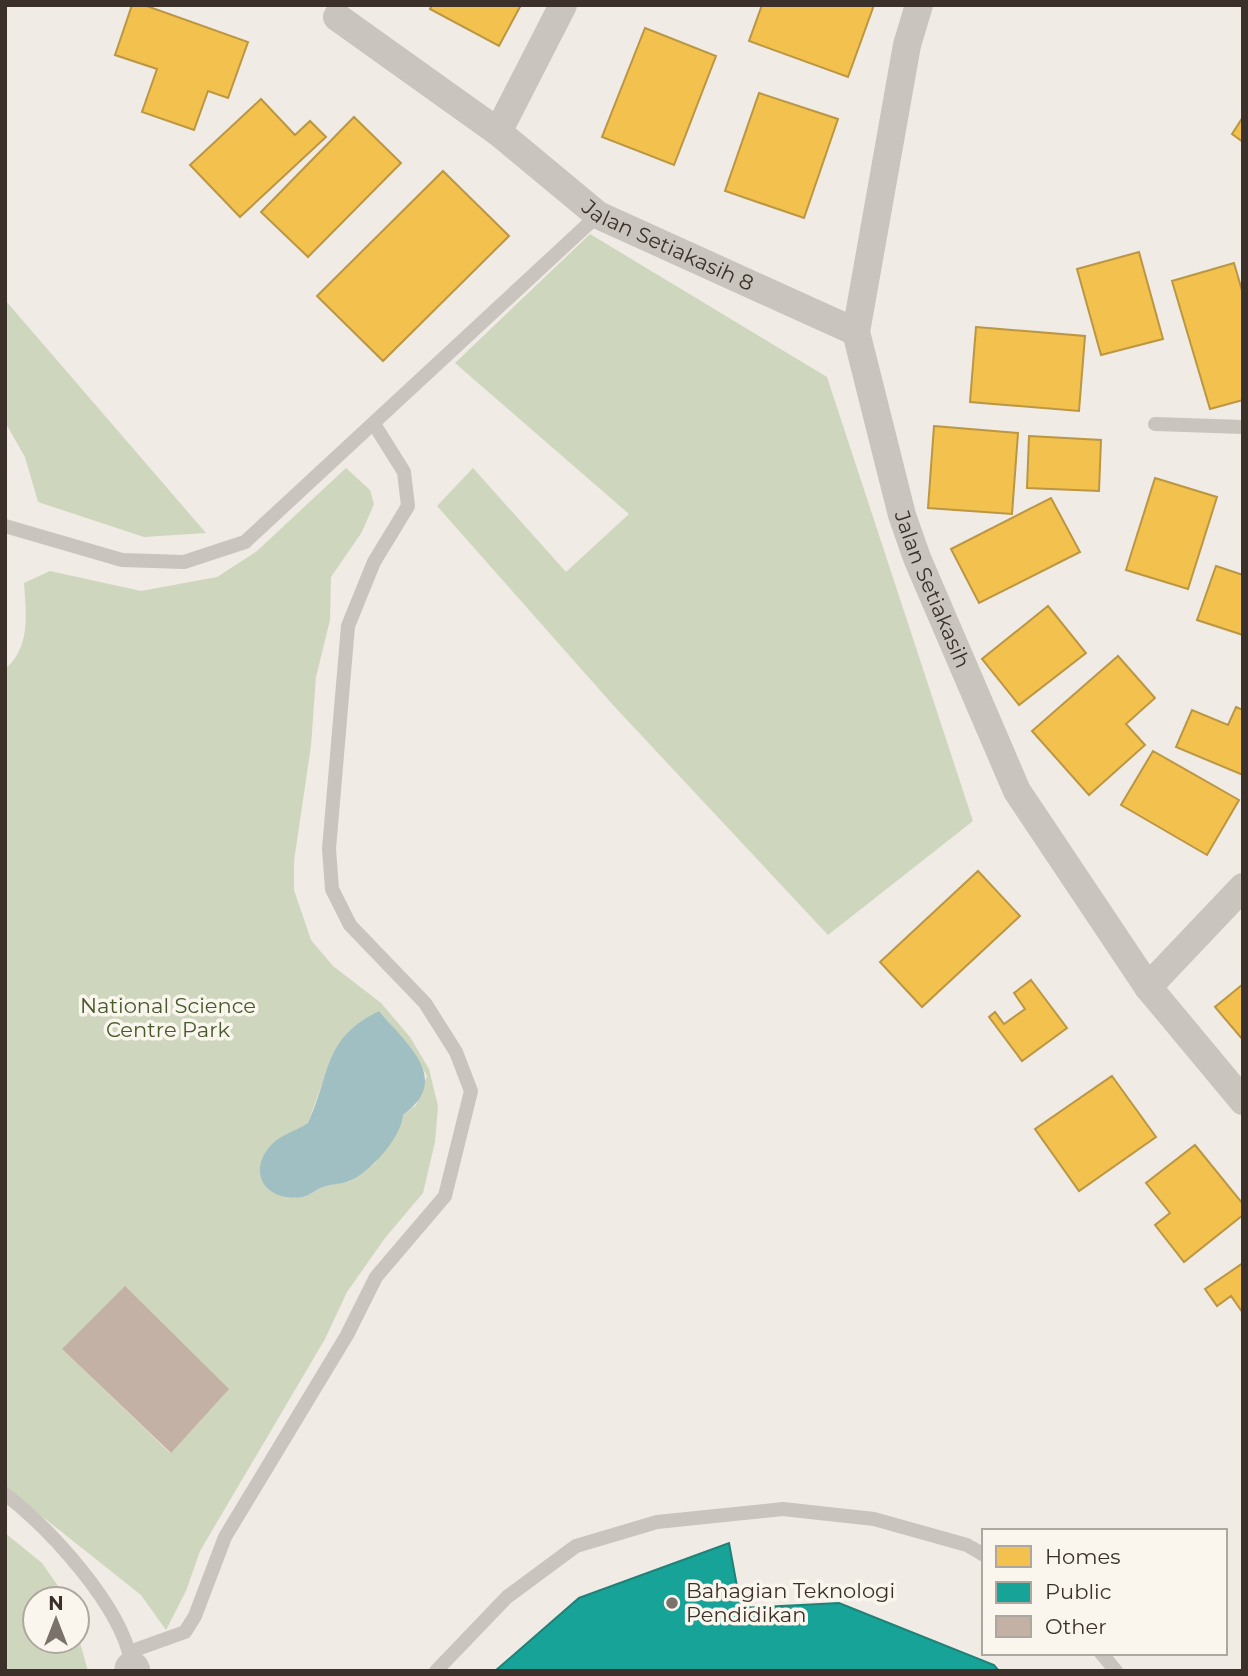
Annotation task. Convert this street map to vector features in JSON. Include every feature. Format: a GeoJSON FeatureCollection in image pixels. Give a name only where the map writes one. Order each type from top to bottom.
{"type":"FeatureCollection","features":[{"type":"Feature","properties":{"kind":"street"},"geometry":{"type":"LineString","coordinates":[[498,132],[563,5]]}},
{"type":"Feature","properties":{"kind":"street","name":"Jalan Setiakasih"},"geometry":{"type":"LineString","coordinates":[[919,5],[907,45],[856,332],[902,515],[917,558],[1017,790],[1148,987],[1243,1101]]}},
{"type":"Feature","properties":{"kind":"street","name":"Jalan Setiakasih 8"},"geometry":{"type":"LineString","coordinates":[[337,17],[498,132],[598,215],[856,332]]}},
{"type":"Feature","properties":{"kind":"street"},"geometry":{"type":"LineString","coordinates":[[1148,987],[1243,887]]}},
{"type":"Feature","properties":{"kind":"lane"},"geometry":{"type":"LineString","coordinates":[[5,526],[122,560],[184,562],[245,542],[598,215]]}},
{"type":"Feature","properties":{"kind":"lane"},"geometry":{"type":"LineString","coordinates":[[5,1494],[38,1519],[76,1563],[107,1608],[132,1667],[185,1632],[195,1616],[225,1537],[347,1335],[376,1276],[445,1196],[471,1091],[456,1052],[425,1003],[350,925],[332,888],[329,849],[348,626],[374,562],[408,506],[404,472],[374,424]]}},
{"type":"Feature","properties":{"kind":"lane"},"geometry":{"type":"LineString","coordinates":[[1155,424],[1243,427]]}},
{"type":"Feature","properties":{"kind":"lane"},"geometry":{"type":"LineString","coordinates":[[436,1671],[507,1597],[576,1546],[657,1522],[783,1509],[874,1519],[967,1545],[982,1554]]}},
{"type":"Feature","properties":{"kind":"lane"},"geometry":{"type":"LineString","coordinates":[[1103,1655],[1116,1671]]}},
{"type":"Feature","properties":{"kind":"green space"},"geometry":{"type":"Polygon","coordinates":[[[590,234],[827,377],[973,821],[828,935],[613,705],[437,506],[473,468],[566,572],[629,514],[455,363],[590,234]]]}},
{"type":"Feature","properties":{"kind":"green space"},"geometry":{"type":"Polygon","coordinates":[[[5,300],[206,533],[144,537],[38,502],[25,457],[5,422],[5,300]]]}},
{"type":"Feature","properties":{"kind":"green space","name":"National Science Centre Park"},"geometry":{"type":"Polygon","coordinates":[[[346,468],[370,490],[374,504],[362,532],[331,577],[330,620],[316,677],[311,746],[294,861],[294,890],[311,940],[333,966],[381,1003],[410,1037],[429,1069],[438,1106],[435,1142],[423,1193],[385,1238],[347,1292],[325,1339],[200,1551],[186,1591],[166,1630],[141,1595],[5,1487],[5,669],[19,651],[23,640],[26,618],[24,583],[50,571],[141,591],[217,577],[257,551],[346,468]],[[379,1011],[332,1056],[308,1123],[273,1143],[304,1197],[326,1185],[349,1182],[375,1163],[403,1115],[416,1105],[427,1076],[412,1050],[379,1011]],[[62,1349],[170,1453],[228,1389],[62,1349]]]}},
{"type":"Feature","properties":{"kind":"green space"},"geometry":{"type":"Polygon","coordinates":[[[5,1533],[42,1563],[57,1585],[21,1585],[21,1655],[83,1655],[88,1671],[5,1671],[5,1533]]]}},
{"type":"Feature","properties":{"kind":"water"},"geometry":{"type":"Polygon","coordinates":[[[379,1011],[420,1062],[424,1088],[417,1102],[403,1115],[397,1134],[390,1144],[364,1172],[347,1182],[323,1187],[302,1197],[278,1195],[270,1190],[260,1175],[264,1155],[274,1142],[308,1123],[338,1046],[347,1033],[379,1011]]]}},
{"type":"Feature","properties":{"kind":"building: Homes"},"geometry":{"type":"Polygon","coordinates":[[[132,5],[144,5],[248,42],[228,98],[208,91],[194,130],[142,112],[157,69],[115,55],[132,5]]]}},
{"type":"Feature","properties":{"kind":"building: Homes"},"geometry":{"type":"Polygon","coordinates":[[[432,5],[521,5],[499,46],[430,9],[432,5]]]}},
{"type":"Feature","properties":{"kind":"building: Homes"},"geometry":{"type":"Polygon","coordinates":[[[762,5],[874,5],[848,77],[749,41],[762,5]]]}},
{"type":"Feature","properties":{"kind":"building: Homes"},"geometry":{"type":"Polygon","coordinates":[[[645,28],[716,56],[674,165],[602,137],[645,28]]]}},
{"type":"Feature","properties":{"kind":"building: Homes"},"geometry":{"type":"Polygon","coordinates":[[[759,93],[838,119],[804,218],[725,191],[759,93]]]}},
{"type":"Feature","properties":{"kind":"building: Homes"},"geometry":{"type":"Polygon","coordinates":[[[261,99],[295,135],[310,121],[326,137],[240,217],[190,165],[261,99]]]}},
{"type":"Feature","properties":{"kind":"building: Homes"},"geometry":{"type":"Polygon","coordinates":[[[354,117],[401,163],[308,257],[261,212],[354,117]]]}},
{"type":"Feature","properties":{"kind":"building: Homes"},"geometry":{"type":"Polygon","coordinates":[[[1243,117],[1243,142],[1232,134],[1243,117]]]}},
{"type":"Feature","properties":{"kind":"building: Homes"},"geometry":{"type":"Polygon","coordinates":[[[443,171],[509,236],[383,361],[317,296],[443,171]]]}},
{"type":"Feature","properties":{"kind":"building: Homes"},"geometry":{"type":"Polygon","coordinates":[[[1139,252],[1163,339],[1101,355],[1077,269],[1139,252]]]}},
{"type":"Feature","properties":{"kind":"building: Homes"},"geometry":{"type":"Polygon","coordinates":[[[1234,263],[1243,294],[1243,400],[1210,409],[1172,281],[1234,263]]]}},
{"type":"Feature","properties":{"kind":"building: Homes"},"geometry":{"type":"Polygon","coordinates":[[[976,327],[1085,336],[1079,411],[970,402],[976,327]]]}},
{"type":"Feature","properties":{"kind":"building: Homes"},"geometry":{"type":"Polygon","coordinates":[[[934,426],[1018,433],[1012,514],[928,508],[934,426]]]}},
{"type":"Feature","properties":{"kind":"building: Homes"},"geometry":{"type":"Polygon","coordinates":[[[1029,436],[1101,440],[1099,491],[1027,488],[1029,436]]]}},
{"type":"Feature","properties":{"kind":"building: Homes"},"geometry":{"type":"Polygon","coordinates":[[[1155,478],[1217,497],[1188,589],[1126,570],[1155,478]]]}},
{"type":"Feature","properties":{"kind":"building: Homes"},"geometry":{"type":"Polygon","coordinates":[[[1051,498],[1080,552],[979,603],[951,549],[1051,498]]]}},
{"type":"Feature","properties":{"kind":"building: Homes"},"geometry":{"type":"Polygon","coordinates":[[[1216,566],[1243,575],[1243,635],[1197,620],[1216,566]]]}},
{"type":"Feature","properties":{"kind":"building: Homes"},"geometry":{"type":"Polygon","coordinates":[[[1048,606],[1086,653],[1019,705],[982,659],[1048,606]]]}},
{"type":"Feature","properties":{"kind":"building: Homes"},"geometry":{"type":"Polygon","coordinates":[[[1118,656],[1155,698],[1126,724],[1145,745],[1089,795],[1032,731],[1118,656]]]}},
{"type":"Feature","properties":{"kind":"building: Homes"},"geometry":{"type":"Polygon","coordinates":[[[1236,707],[1243,710],[1243,775],[1176,747],[1192,710],[1228,725],[1236,707]]]}},
{"type":"Feature","properties":{"kind":"building: Homes"},"geometry":{"type":"Polygon","coordinates":[[[1153,751],[1239,800],[1207,855],[1121,805],[1153,751]]]}},
{"type":"Feature","properties":{"kind":"building: Homes"},"geometry":{"type":"Polygon","coordinates":[[[978,871],[1020,916],[922,1007],[880,962],[978,871]]]}},
{"type":"Feature","properties":{"kind":"building: Homes"},"geometry":{"type":"Polygon","coordinates":[[[1031,980],[1067,1028],[1022,1061],[989,1017],[995,1012],[1004,1024],[1025,1009],[1014,993],[1031,980]]]}},
{"type":"Feature","properties":{"kind":"building: Homes"},"geometry":{"type":"Polygon","coordinates":[[[1243,984],[1243,1040],[1215,1007],[1243,984]]]}},
{"type":"Feature","properties":{"kind":"building: Homes"},"geometry":{"type":"Polygon","coordinates":[[[1112,1076],[1156,1137],[1079,1191],[1035,1129],[1112,1076]]]}},
{"type":"Feature","properties":{"kind":"building: Homes"},"geometry":{"type":"Polygon","coordinates":[[[1195,1145],[1243,1204],[1243,1215],[1184,1262],[1155,1225],[1170,1213],[1146,1183],[1195,1145]]]}},
{"type":"Feature","properties":{"kind":"building: Homes"},"geometry":{"type":"Polygon","coordinates":[[[1243,1263],[1243,1313],[1231,1296],[1217,1306],[1205,1289],[1243,1263]]]}},
{"type":"Feature","properties":{"kind":"building: Public"},"geometry":{"type":"Polygon","coordinates":[[[729,1543],[741,1608],[839,1603],[994,1665],[999,1671],[495,1671],[579,1598],[729,1543]]]}},
{"type":"Feature","properties":{"kind":"building: Other"},"geometry":{"type":"Polygon","coordinates":[[[125,1286],[229,1389],[171,1453],[62,1349],[125,1286]]]}},
{"type":"Feature","properties":{"kind":"place","name":"Bahagian Teknologi Pendidikan"},"geometry":{"type":"Point","coordinates":[672,1603]}}]}
